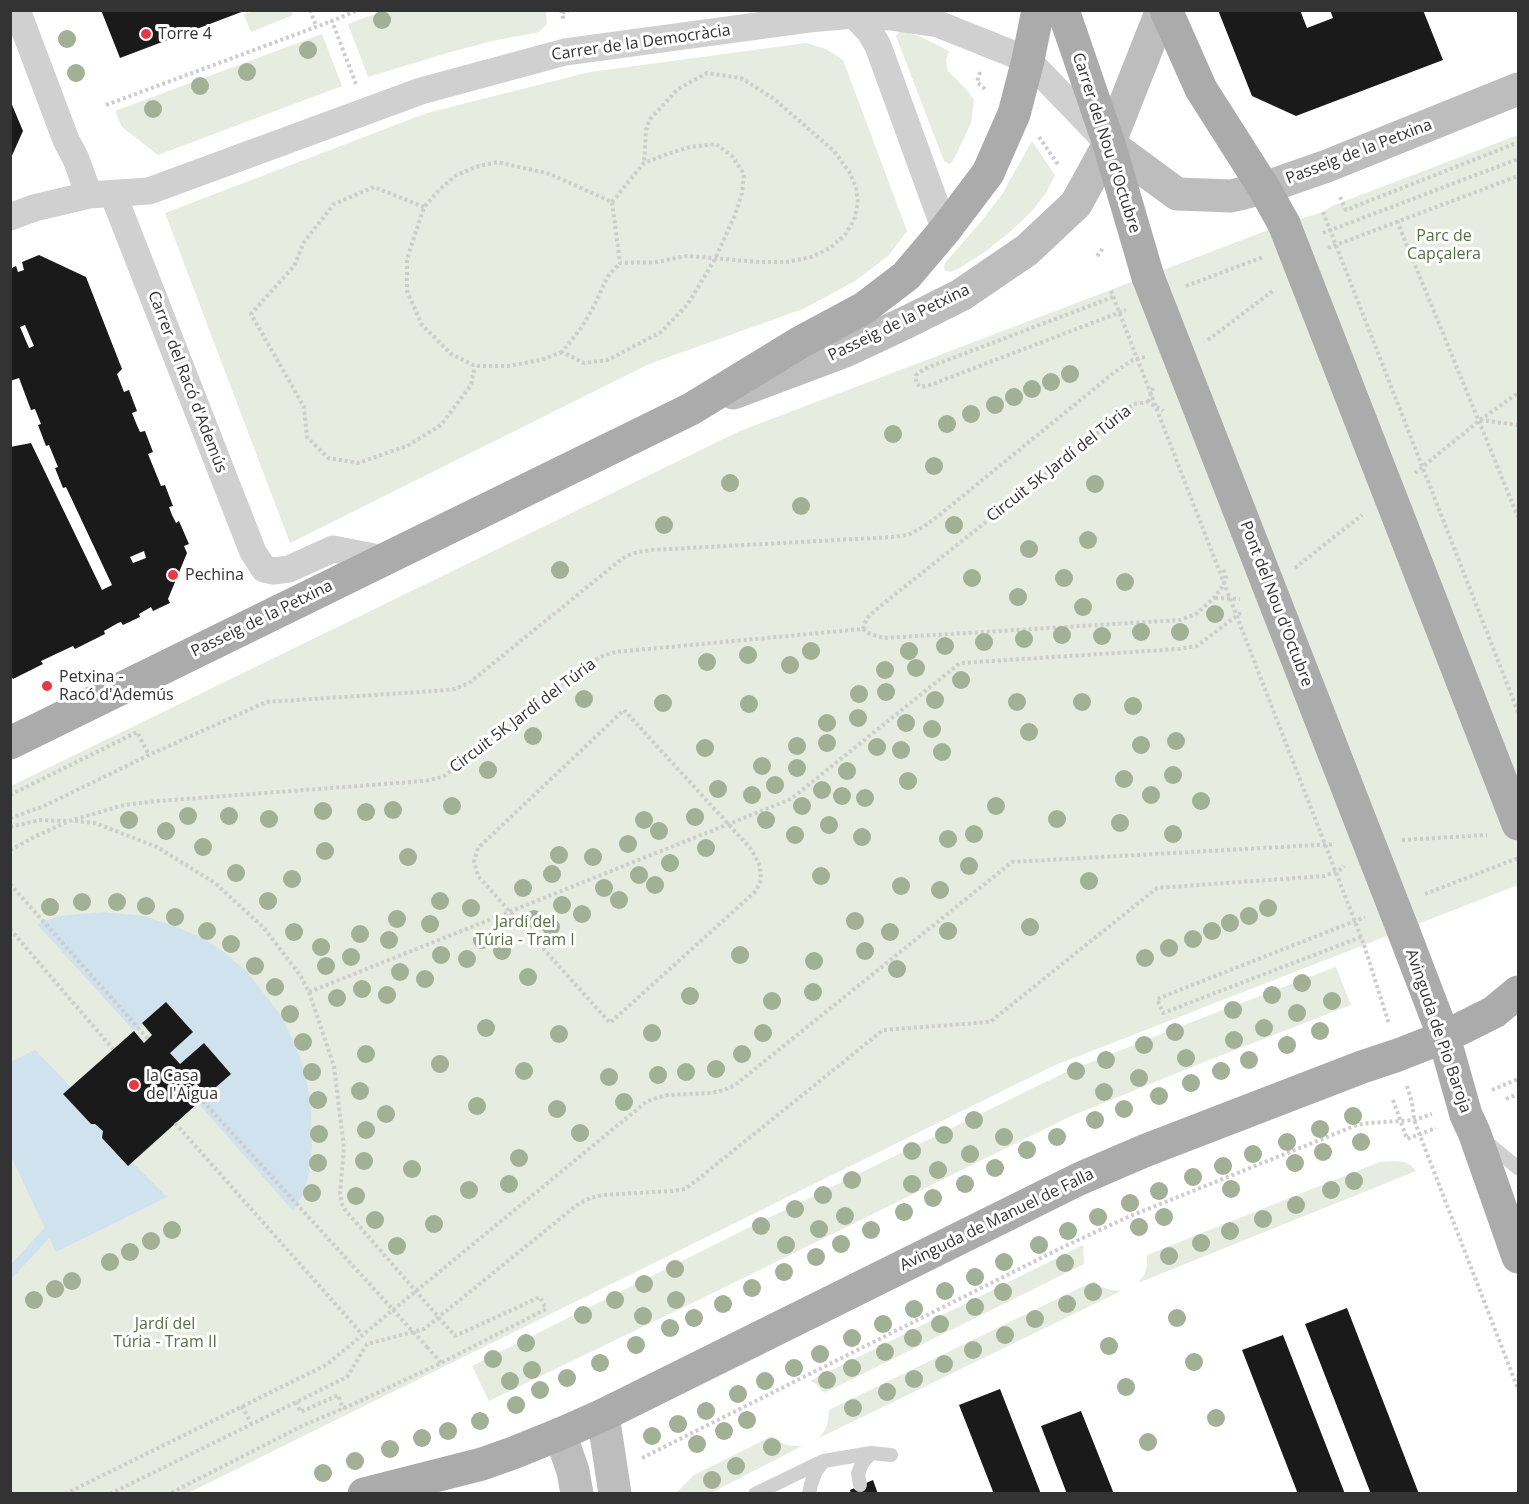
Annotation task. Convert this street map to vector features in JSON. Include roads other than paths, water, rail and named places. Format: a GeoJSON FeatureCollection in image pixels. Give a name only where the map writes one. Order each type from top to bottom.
{"type":"FeatureCollection","features":[{"type":"Feature","properties":{"kind":"main road","name":"Passeig de la Petxina"},"geometry":{"type":"LineString","coordinates":[[10,743],[691,409],[800,343],[864,308],[906,276],[945,230],[988,173],[1014,114],[1038,10]]}},
{"type":"Feature","properties":{"kind":"main road","name":"Carrer del Nou d'Octubre"},"geometry":{"type":"LineString","coordinates":[[1063,10],[1109,144],[1148,277]]}},
{"type":"Feature","properties":{"kind":"main road"},"geometry":{"type":"LineString","coordinates":[[1164,10],[1201,89],[1264,188],[1299,231],[1507,829]]}},
{"type":"Feature","properties":{"kind":"main road","name":"Pont del Nou d'Octubre"},"geometry":{"type":"LineString","coordinates":[[1148,277],[1403,930]]}},
{"type":"Feature","properties":{"kind":"main road","name":"Avinguda de Pio Baroja"},"geometry":{"type":"LineString","coordinates":[[1403,930],[1444,1037],[1466,1115],[1518,1257]]}},
{"type":"Feature","properties":{"kind":"main road","name":"Avinguda de Manuel de Falla"},"geometry":{"type":"LineString","coordinates":[[364,1494],[482,1464],[560,1434],[1079,1179],[1155,1147],[1444,1037],[1494,1012],[1518,992]]}},
{"type":"Feature","properties":{"kind":"street","name":"Carrer del Racó d'Ademús"},"geometry":{"type":"LineString","coordinates":[[17,10],[66,140],[76,159],[101,194],[253,552],[264,569]]}},
{"type":"Feature","properties":{"kind":"street"},"geometry":{"type":"LineString","coordinates":[[1109,144],[1164,10]]}},
{"type":"Feature","properties":{"kind":"street","name":"Carrer de la Democràcia"},"geometry":{"type":"LineString","coordinates":[[10,217],[34,208],[101,194],[149,191],[421,91],[565,52],[808,19],[854,15],[890,17],[938,24],[1028,60],[1109,144]]}},
{"type":"Feature","properties":{"kind":"street"},"geometry":{"type":"LineString","coordinates":[[854,15],[870,32],[878,46],[945,230]]}},
{"type":"Feature","properties":{"kind":"street","name":"Passeig de la Petxina"},"geometry":{"type":"LineString","coordinates":[[691,409],[845,351],[961,295],[1027,250],[1076,204],[1109,144],[1177,194],[1231,196],[1264,188],[1327,166],[1518,89]]}},
{"type":"Feature","properties":{"kind":"street","name":"Passeig de la Petxina"},"geometry":{"type":"LineString","coordinates":[[264,569],[273,571],[289,569],[333,549],[384,560]]}},
{"type":"Feature","properties":{"kind":"street"},"geometry":{"type":"LineString","coordinates":[[603,1414],[615,1494]]}},
{"type":"Feature","properties":{"kind":"street"},"geometry":{"type":"LineString","coordinates":[[560,1434],[573,1471],[577,1494]]}},
{"type":"Feature","properties":{"kind":"street","name":"Avinguda de Manuel de Falla"},"geometry":{"type":"LineString","coordinates":[[431,1494],[482,1464]]}},
{"type":"Feature","properties":{"kind":"lane","name":"Avinguda de Pio Baroja"},"geometry":{"type":"LineString","coordinates":[[1474,1132],[1518,1168]]}},
{"type":"Feature","properties":{"kind":"lane"},"geometry":{"type":"LineString","coordinates":[[860,1485],[858,1474],[862,1463],[871,1453]]}},
{"type":"Feature","properties":{"kind":"lane"},"geometry":{"type":"LineString","coordinates":[[755,1494],[824,1461],[871,1453],[891,1455]]}},
{"type":"Feature","properties":{"kind":"lane"},"geometry":{"type":"LineString","coordinates":[[809,1494],[816,1471],[824,1461]]}},
{"type":"Feature","properties":{"kind":"water"},"geometry":{"type":"Polygon","coordinates":[[[103,912],[143,916],[200,937],[225,953],[246,971],[280,1014],[295,1044],[305,1072],[311,1109],[312,1147],[309,1174],[303,1194],[293,1211],[198,1103],[231,1073],[204,1044],[180,1064],[170,1053],[193,1032],[166,1002],[134,1031],[37,924],[60,916],[103,912]]]}},
{"type":"Feature","properties":{"kind":"water"},"geometry":{"type":"Polygon","coordinates":[[[35,1050],[71,1087],[63,1094],[91,1124],[95,1124],[103,1131],[102,1138],[127,1166],[132,1162],[167,1197],[56,1252],[11,1156],[10,1062],[35,1050]]]}},
{"type":"Feature","properties":{"kind":"waterway"},"geometry":{"type":"LineString","coordinates":[[10,1273],[55,1224]]}},
{"type":"Feature","properties":{"kind":"place","name":"Torre 4"},"geometry":{"type":"Point","coordinates":[146,34]}},
{"type":"Feature","properties":{"kind":"place","name":"Pechina"},"geometry":{"type":"Point","coordinates":[173,575]}},
{"type":"Feature","properties":{"kind":"place","name":"Petxina - Racó d'Ademús"},"geometry":{"type":"Point","coordinates":[47,686]}},
{"type":"Feature","properties":{"kind":"place","name":"la Casa de l'Aigua"},"geometry":{"type":"Point","coordinates":[134,1085]}},
{"type":"Feature","properties":{"kind":"park label","name":"Parc de Capçalera"},"geometry":{"type":"Point","coordinates":[1444,245]}},
{"type":"Feature","properties":{"kind":"park label","name":"Jardí del Túria - Tram I"},"geometry":{"type":"Point","coordinates":[525,931]}},
{"type":"Feature","properties":{"kind":"park label","name":"Jardí del Túria - Tram II"},"geometry":{"type":"Point","coordinates":[165,1333]}}]}
